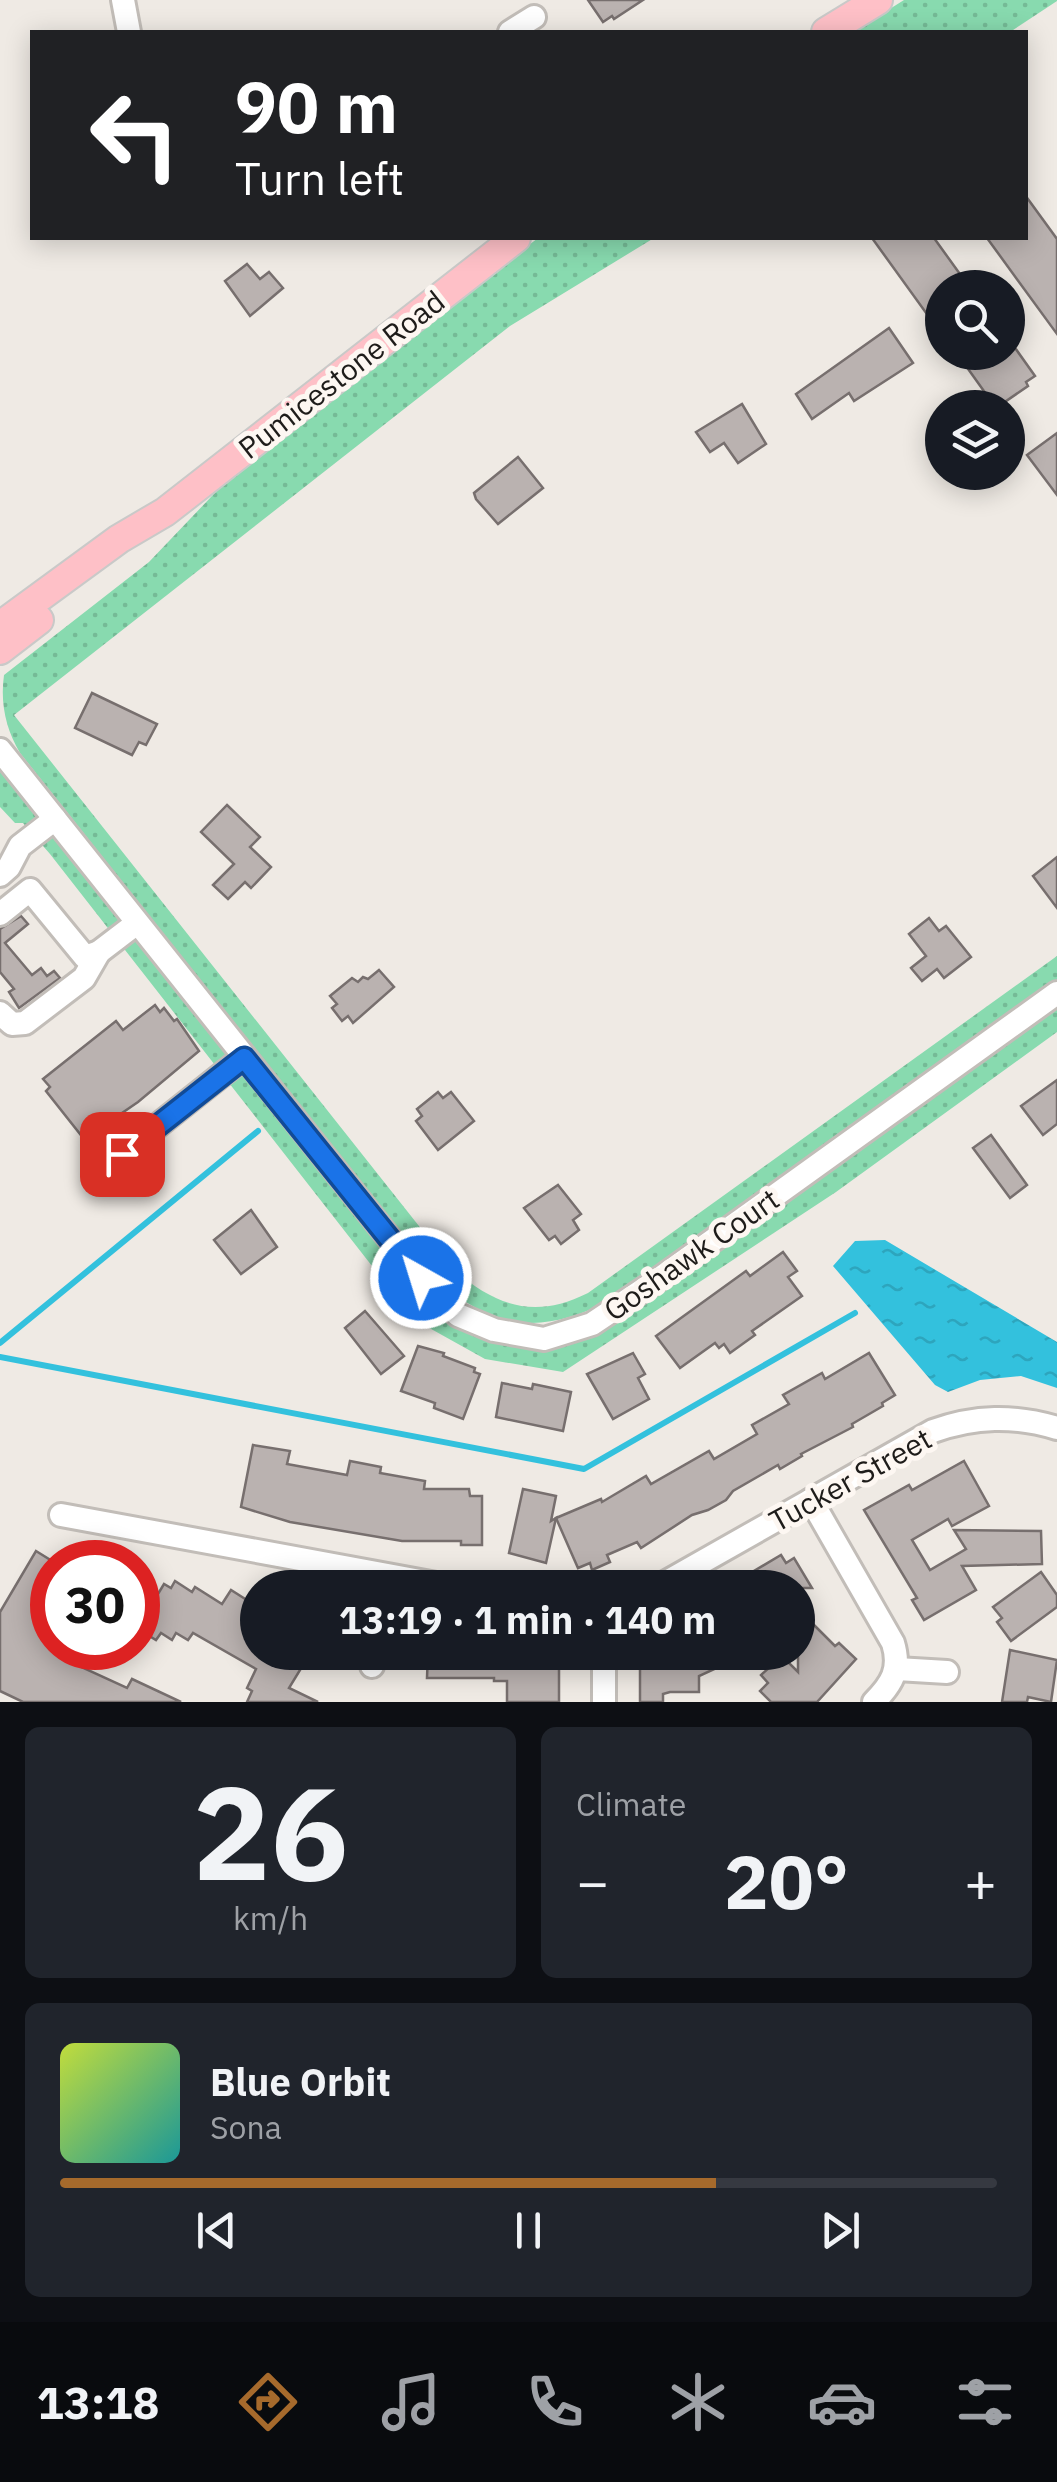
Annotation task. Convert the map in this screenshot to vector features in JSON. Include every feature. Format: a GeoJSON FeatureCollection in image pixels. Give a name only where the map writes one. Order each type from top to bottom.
{"type":"FeatureCollection","features":[{"type":"Feature","properties":{"kind":"main road"},"geometry":{"type":"LineString","coordinates":[[829,30],[878,0]]}},
{"type":"Feature","properties":{"kind":"main road","name":"Pumicestone Road"},"geometry":{"type":"LineString","coordinates":[[0,626],[119,539],[165,512],[513,240]]}},
{"type":"Feature","properties":{"kind":"main road","name":"Pumicestone Road"},"geometry":{"type":"LineString","coordinates":[[0,650],[134,546],[165,512]]}},
{"type":"Feature","properties":{"kind":"street"},"geometry":{"type":"LineString","coordinates":[[123,0],[128,30]]}},
{"type":"Feature","properties":{"kind":"street"},"geometry":{"type":"LineString","coordinates":[[513,30],[534,18]]}},
{"type":"Feature","properties":{"kind":"street","name":"Goshawk Court"},"geometry":{"type":"LineString","coordinates":[[0,750],[421,1278],[458,1314],[494,1330],[544,1339],[592,1324],[1057,993]]}},
{"type":"Feature","properties":{"kind":"street"},"geometry":{"type":"LineString","coordinates":[[0,875],[10,867],[20,846],[56,819]]}},
{"type":"Feature","properties":{"kind":"street"},"geometry":{"type":"LineString","coordinates":[[0,914],[30,890],[80,954],[85,957],[99,952]]}},
{"type":"Feature","properties":{"kind":"street"},"geometry":{"type":"LineString","coordinates":[[0,1013],[18,1014],[138,923]]}},
{"type":"Feature","properties":{"kind":"street"},"geometry":{"type":"LineString","coordinates":[[122,1154],[244,1058]]}},
{"type":"Feature","properties":{"kind":"street","name":"Tucker Street"},"geometry":{"type":"LineString","coordinates":[[688,1570],[933,1431],[958,1422],[1012,1418],[1057,1428]]}},
{"type":"Feature","properties":{"kind":"street"},"geometry":{"type":"LineString","coordinates":[[810,1500],[893,1644],[897,1670],[890,1686],[874,1702]]}},
{"type":"Feature","properties":{"kind":"street"},"geometry":{"type":"LineString","coordinates":[[61,1515],[333,1570]]}},
{"type":"Feature","properties":{"kind":"street"},"geometry":{"type":"LineString","coordinates":[[604,1670],[604,1702]]}},
{"type":"Feature","properties":{"kind":"street"},"geometry":{"type":"LineString","coordinates":[[897,1670],[947,1672]]}},
{"type":"Feature","properties":{"kind":"green space"},"geometry":{"type":"Polygon","coordinates":[[[904,0],[1057,0],[1013,30],[856,30],[904,0]]]}},
{"type":"Feature","properties":{"kind":"green space"},"geometry":{"type":"Polygon","coordinates":[[[535,240],[651,240],[510,326],[14,715],[453,1269],[485,1292],[516,1305],[533,1307],[550,1306],[588,1293],[1057,956],[1057,981],[613,1299],[565,1318],[543,1322],[501,1319],[480,1310],[438,1280],[20,753],[5,716],[4,675],[149,562],[231,476],[535,240]]]}},
{"type":"Feature","properties":{"kind":"green space"},"geometry":{"type":"Polygon","coordinates":[[[0,771],[431,1303],[572,1341],[599,1333],[618,1321],[1057,1005],[1057,1032],[836,1192],[563,1372],[485,1359],[424,1325],[372,1266],[50,854],[23,823],[15,823],[0,807],[0,771]]]}},
{"type":"Feature","properties":{"kind":"water"},"geometry":{"type":"Polygon","coordinates":[[[885,1240],[1057,1342],[1057,1388],[1021,1376],[980,1380],[948,1392],[935,1385],[833,1266],[855,1241],[885,1240]]]}},
{"type":"Feature","properties":{"kind":"building"},"geometry":{"type":"Polygon","coordinates":[[[588,0],[643,0],[603,22],[588,0]]]}},
{"type":"Feature","properties":{"kind":"building"},"geometry":{"type":"Polygon","coordinates":[[[1028,199],[1057,239],[1057,334],[1025,290],[1025,270],[1010,270],[988,240],[1028,240],[1028,199]]]}},
{"type":"Feature","properties":{"kind":"building"},"geometry":{"type":"Polygon","coordinates":[[[873,240],[935,240],[957,270],[925,270],[925,311],[873,240]]]}},
{"type":"Feature","properties":{"kind":"building"},"geometry":{"type":"Polygon","coordinates":[[[247,264],[260,279],[269,272],[283,288],[250,316],[225,281],[247,264]]]}},
{"type":"Feature","properties":{"kind":"building"},"geometry":{"type":"Polygon","coordinates":[[[889,328],[913,363],[854,401],[849,393],[812,419],[796,394],[889,328]]]}},
{"type":"Feature","properties":{"kind":"building"},"geometry":{"type":"Polygon","coordinates":[[[1025,362],[1035,376],[1022,390],[983,390],[969,370],[1025,370],[1025,362]]]}},
{"type":"Feature","properties":{"kind":"building"},"geometry":{"type":"Polygon","coordinates":[[[742,404],[766,444],[738,463],[724,443],[710,452],[696,432],[742,404]]]}},
{"type":"Feature","properties":{"kind":"building"},"geometry":{"type":"Polygon","coordinates":[[[1057,433],[1057,495],[1027,455],[1057,433]]]}},
{"type":"Feature","properties":{"kind":"building"},"geometry":{"type":"Polygon","coordinates":[[[518,457],[543,488],[498,524],[474,493],[518,457]]]}},
{"type":"Feature","properties":{"kind":"building"},"geometry":{"type":"Polygon","coordinates":[[[92,693],[157,724],[146,745],[139,742],[132,755],[75,728],[92,693]]]}},
{"type":"Feature","properties":{"kind":"building"},"geometry":{"type":"Polygon","coordinates":[[[227,805],[260,837],[250,847],[271,867],[251,888],[245,882],[228,899],[213,885],[234,864],[201,832],[227,805]]]}},
{"type":"Feature","properties":{"kind":"building"},"geometry":{"type":"Polygon","coordinates":[[[1057,857],[1057,908],[1033,876],[1057,857]]]}},
{"type":"Feature","properties":{"kind":"building"},"geometry":{"type":"Polygon","coordinates":[[[21,916],[28,924],[5,943],[32,975],[41,968],[47,976],[54,971],[60,978],[19,1008],[9,992],[14,989],[0,972],[0,929],[21,916]]]}},
{"type":"Feature","properties":{"kind":"building"},"geometry":{"type":"Polygon","coordinates":[[[929,918],[939,931],[946,926],[971,957],[944,978],[937,969],[922,981],[911,968],[926,956],[909,934],[929,918]]]}},
{"type":"Feature","properties":{"kind":"building"},"geometry":{"type":"Polygon","coordinates":[[[379,970],[394,987],[353,1023],[348,1016],[342,1021],[332,1008],[337,1004],[330,996],[352,978],[358,982],[379,970]]]}},
{"type":"Feature","properties":{"kind":"building"},"geometry":{"type":"Polygon","coordinates":[[[155,1005],[160,1012],[164,1008],[174,1021],[177,1019],[199,1051],[138,1102],[84,1139],[46,1091],[50,1087],[43,1079],[116,1021],[123,1030],[155,1005]]]}},
{"type":"Feature","properties":{"kind":"building"},"geometry":{"type":"Polygon","coordinates":[[[1057,1080],[1057,1124],[1043,1135],[1021,1106],[1057,1080]]]}},
{"type":"Feature","properties":{"kind":"building"},"geometry":{"type":"Polygon","coordinates":[[[438,1092],[443,1098],[451,1092],[474,1121],[438,1150],[416,1121],[422,1116],[417,1109],[438,1092]]]}},
{"type":"Feature","properties":{"kind":"building"},"geometry":{"type":"Polygon","coordinates":[[[991,1135],[1027,1185],[1010,1198],[973,1148],[991,1135]]]}},
{"type":"Feature","properties":{"kind":"building"},"geometry":{"type":"Polygon","coordinates":[[[558,1185],[581,1214],[573,1220],[579,1230],[561,1244],[555,1236],[549,1240],[524,1208],[558,1185]]]}},
{"type":"Feature","properties":{"kind":"building"},"geometry":{"type":"Polygon","coordinates":[[[251,1210],[277,1247],[241,1274],[214,1240],[251,1210]]]}},
{"type":"Feature","properties":{"kind":"building"},"geometry":{"type":"Polygon","coordinates":[[[783,1252],[797,1271],[788,1277],[802,1296],[752,1331],[755,1335],[730,1353],[724,1344],[719,1348],[715,1343],[680,1368],[656,1336],[746,1271],[750,1276],[783,1252]]]}},
{"type":"Feature","properties":{"kind":"building"},"geometry":{"type":"Polygon","coordinates":[[[365,1311],[404,1356],[381,1374],[345,1328],[365,1311]]]}},
{"type":"Feature","properties":{"kind":"building"},"geometry":{"type":"Polygon","coordinates":[[[418,1346],[444,1353],[443,1356],[475,1368],[474,1372],[480,1374],[463,1419],[434,1408],[435,1403],[401,1391],[418,1346]]]}},
{"type":"Feature","properties":{"kind":"building"},"geometry":{"type":"Polygon","coordinates":[[[633,1353],[645,1374],[638,1378],[649,1399],[613,1419],[587,1374],[633,1353]]]}},
{"type":"Feature","properties":{"kind":"building"},"geometry":{"type":"Polygon","coordinates":[[[869,1353],[895,1395],[853,1427],[780,1469],[778,1465],[641,1548],[637,1542],[607,1555],[610,1562],[592,1570],[590,1563],[578,1568],[556,1518],[601,1499],[602,1502],[646,1476],[651,1484],[709,1451],[714,1459],[757,1434],[752,1425],[789,1404],[783,1395],[822,1373],[825,1379],[869,1353]]]}},
{"type":"Feature","properties":{"kind":"building"},"geometry":{"type":"Polygon","coordinates":[[[502,1383],[532,1389],[533,1384],[571,1392],[563,1431],[496,1417],[502,1383]]]}},
{"type":"Feature","properties":{"kind":"building"},"geometry":{"type":"Polygon","coordinates":[[[253,1445],[290,1451],[287,1464],[347,1475],[350,1461],[381,1467],[380,1473],[425,1481],[424,1489],[469,1489],[470,1496],[482,1496],[482,1545],[402,1541],[290,1522],[241,1507],[253,1445]]]}},
{"type":"Feature","properties":{"kind":"building"},"geometry":{"type":"Polygon","coordinates":[[[964,1461],[989,1506],[952,1526],[948,1519],[912,1540],[930,1570],[966,1549],[954,1530],[1041,1531],[1042,1564],[962,1566],[976,1590],[924,1620],[912,1600],[917,1598],[864,1510],[909,1485],[912,1490],[964,1461]]]}},
{"type":"Feature","properties":{"kind":"building"},"geometry":{"type":"Polygon","coordinates":[[[523,1489],[556,1496],[551,1521],[556,1518],[546,1563],[509,1553],[523,1489]]]}},
{"type":"Feature","properties":{"kind":"building"},"geometry":{"type":"Polygon","coordinates":[[[781,1555],[786,1563],[794,1558],[801,1570],[756,1570],[781,1555]]]}},
{"type":"Feature","properties":{"kind":"building"},"geometry":{"type":"Polygon","coordinates":[[[30,1561],[30,1670],[88,1670],[127,1688],[132,1679],[181,1702],[23,1702],[0,1691],[0,1612],[30,1561]]]}},
{"type":"Feature","properties":{"kind":"building"},"geometry":{"type":"Polygon","coordinates":[[[1041,1572],[1057,1595],[1057,1607],[1011,1641],[997,1622],[1002,1618],[993,1607],[1041,1572]]]}},
{"type":"Feature","properties":{"kind":"building"},"geometry":{"type":"Polygon","coordinates":[[[175,1581],[192,1592],[195,1587],[222,1604],[231,1590],[240,1596],[240,1660],[193,1633],[188,1640],[176,1633],[172,1640],[161,1633],[160,1591],[164,1584],[171,1588],[175,1581]]]}},
{"type":"Feature","properties":{"kind":"building"},"geometry":{"type":"Polygon","coordinates":[[[815,1626],[835,1646],[839,1643],[856,1659],[817,1702],[771,1702],[760,1691],[768,1683],[761,1675],[767,1670],[815,1670],[815,1626]]]}},
{"type":"Feature","properties":{"kind":"building"},"geometry":{"type":"Polygon","coordinates":[[[1010,1650],[1057,1660],[1051,1702],[1028,1697],[1027,1702],[1002,1702],[1010,1650]]]}},
{"type":"Feature","properties":{"kind":"building"},"geometry":{"type":"Polygon","coordinates":[[[256,1670],[300,1670],[289,1688],[318,1702],[247,1702],[252,1691],[247,1688],[256,1670]]]}},
{"type":"Feature","properties":{"kind":"building"},"geometry":{"type":"Polygon","coordinates":[[[427,1670],[559,1670],[559,1702],[507,1702],[507,1681],[494,1678],[427,1678],[427,1670]]]}},
{"type":"Feature","properties":{"kind":"building"},"geometry":{"type":"Polygon","coordinates":[[[640,1670],[712,1670],[699,1676],[699,1692],[670,1692],[663,1694],[663,1702],[640,1702],[640,1670]]]}},
{"type":"Feature","properties":{"kind":"waterway"},"geometry":{"type":"LineString","coordinates":[[0,1343],[258,1131]]}},
{"type":"Feature","properties":{"kind":"waterway"},"geometry":{"type":"LineString","coordinates":[[0,1357],[584,1469],[855,1313]]}},
{"type":"Feature","properties":{"kind":"route"},"geometry":{"type":"LineString","coordinates":[[122,1154],[244,1058],[421,1278]]}}]}
